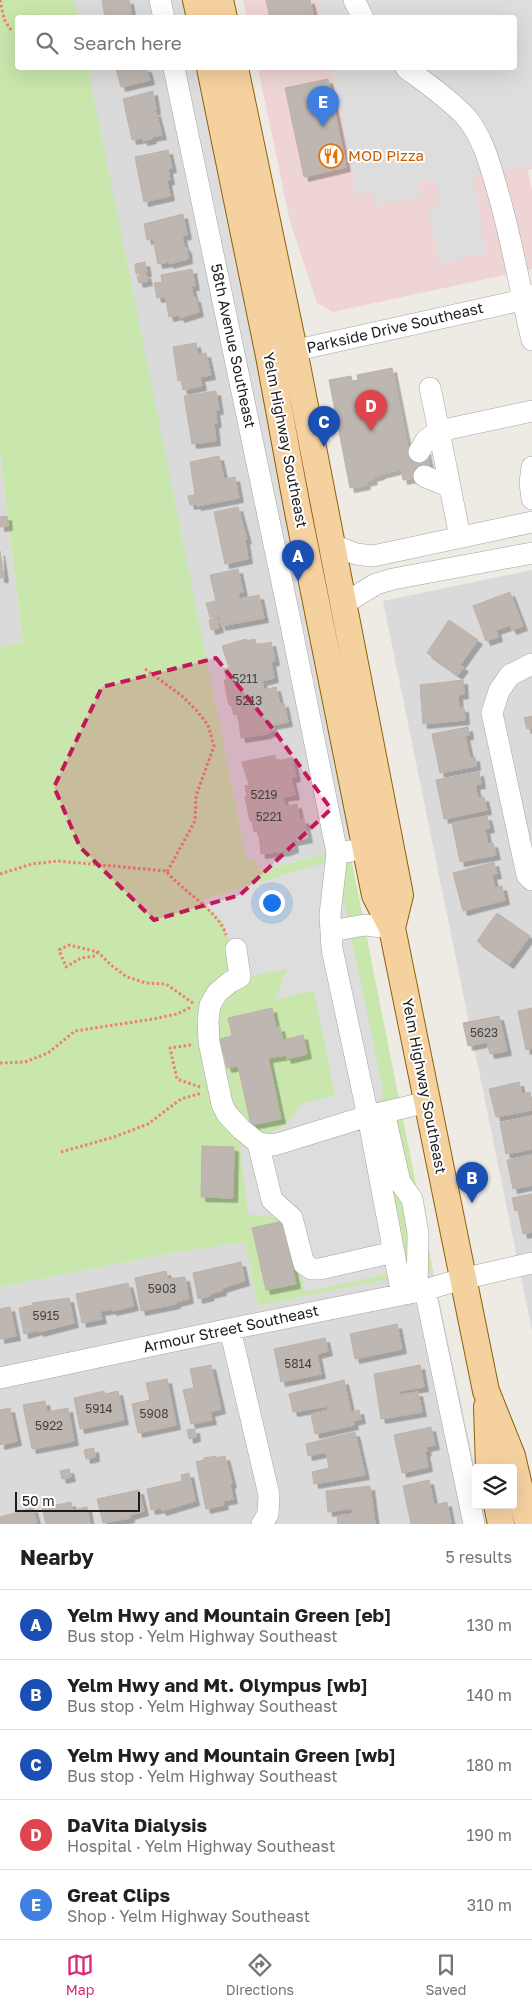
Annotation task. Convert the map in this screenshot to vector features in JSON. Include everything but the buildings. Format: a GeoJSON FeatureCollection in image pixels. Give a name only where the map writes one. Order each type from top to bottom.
{"type":"FeatureCollection","features":[{"type":"Feature","properties":{"kind":"main road"},"geometry":{"type":"LineString","coordinates":[[196,0],[199,15]]}},
{"type":"Feature","properties":{"kind":"main road"},"geometry":{"type":"LineString","coordinates":[[220,0],[223,15]]}},
{"type":"Feature","properties":{"kind":"main road","name":"Yelm Highway Southeast"},"geometry":{"type":"LineString","coordinates":[[210,70],[269,356],[297,507],[375,895],[392,928],[486,1391],[512,1456],[528,1524]]}},
{"type":"Feature","properties":{"kind":"main road","name":"Yelm Highway Southeast"},"geometry":{"type":"LineString","coordinates":[[235,70],[345,603],[400,895],[392,928]]}},
{"type":"Feature","properties":{"kind":"main road","name":"Yelm Highway Southeast"},"geometry":{"type":"LineString","coordinates":[[486,1391],[489,1464]]}},
{"type":"Feature","properties":{"kind":"main road"},"geometry":{"type":"LineString","coordinates":[[498,1509],[501,1524]]}},
{"type":"Feature","properties":{"kind":"street"},"geometry":{"type":"LineString","coordinates":[[160,0],[163,15]]}},
{"type":"Feature","properties":{"kind":"street"},"geometry":{"type":"LineString","coordinates":[[354,0],[362,15]]}},
{"type":"Feature","properties":{"kind":"street","name":"58th Avenue Southeast"},"geometry":{"type":"LineString","coordinates":[[174,70],[291,625],[344,852],[330,915],[332,949],[376,1114]]}},
{"type":"Feature","properties":{"kind":"street"},"geometry":{"type":"LineString","coordinates":[[409,70],[442,95],[465,117],[475,132],[491,169],[506,219],[519,274],[529,299],[532,340]]}},
{"type":"Feature","properties":{"kind":"street","name":"Parkside Drive Southeast"},"geometry":{"type":"LineString","coordinates":[[269,356],[529,299]]}},
{"type":"Feature","properties":{"kind":"street"},"geometry":{"type":"LineString","coordinates":[[430,388],[460,537]]}},
{"type":"Feature","properties":{"kind":"street"},"geometry":{"type":"LineString","coordinates":[[419,452],[426,440],[439,431],[532,411]]}},
{"type":"Feature","properties":{"kind":"street"},"geometry":{"type":"LineString","coordinates":[[532,466],[530,483],[532,499]]}},
{"type":"Feature","properties":{"kind":"street"},"geometry":{"type":"LineString","coordinates":[[424,476],[450,487]]}},
{"type":"Feature","properties":{"kind":"street"},"geometry":{"type":"LineString","coordinates":[[333,545],[356,554],[373,556],[532,522]]}},
{"type":"Feature","properties":{"kind":"street"},"geometry":{"type":"LineString","coordinates":[[345,603],[376,584],[392,579],[532,553]]}},
{"type":"Feature","properties":{"kind":"street"},"geometry":{"type":"LineString","coordinates":[[532,664],[510,675],[499,691],[492,713],[527,875],[532,880]]}},
{"type":"Feature","properties":{"kind":"street"},"geometry":{"type":"LineString","coordinates":[[331,931],[365,925],[392,928]]}},
{"type":"Feature","properties":{"kind":"street"},"geometry":{"type":"LineString","coordinates":[[231,944],[240,977],[217,993],[210,1005],[208,1020],[209,1042],[222,1104],[227,1114],[258,1143],[274,1145],[376,1114],[428,1102]]}},
{"type":"Feature","properties":{"kind":"street"},"geometry":{"type":"LineString","coordinates":[[376,1114],[394,1252],[413,1292],[474,1524]]}},
{"type":"Feature","properties":{"kind":"street"},"geometry":{"type":"LineString","coordinates":[[376,1114],[400,1182],[412,1199],[418,1233],[413,1292]]}},
{"type":"Feature","properties":{"kind":"street"},"geometry":{"type":"LineString","coordinates":[[258,1143],[272,1200],[292,1218],[304,1264],[312,1269],[320,1269],[394,1252]]}},
{"type":"Feature","properties":{"kind":"street","name":"Armour Street Southeast"},"geometry":{"type":"LineString","coordinates":[[0,1378],[230,1328],[413,1292],[532,1263]]}},
{"type":"Feature","properties":{"kind":"street"},"geometry":{"type":"LineString","coordinates":[[230,1328],[269,1494],[268,1514],[262,1524]]}},
{"type":"Feature","properties":{"kind":"path"},"geometry":{"type":"LineString","coordinates":[[0,0],[4,19],[11,30]]}},
{"type":"Feature","properties":{"kind":"path"},"geometry":{"type":"LineString","coordinates":[[145,669],[182,696],[197,711],[208,725],[214,746],[196,796],[195,821],[167,872]]}},
{"type":"Feature","properties":{"kind":"path"},"geometry":{"type":"LineString","coordinates":[[0,874],[32,864],[58,861],[167,872],[177,884],[211,912],[231,944]]}},
{"type":"Feature","properties":{"kind":"path"},"geometry":{"type":"LineString","coordinates":[[0,1063],[25,1062],[48,1053],[75,1032],[177,1014],[196,1005],[166,984],[146,983],[127,977],[98,952],[70,944],[59,950],[66,967],[81,958],[95,956],[98,952]]}},
{"type":"Feature","properties":{"kind":"path"},"geometry":{"type":"LineString","coordinates":[[209,1042],[170,1048],[177,1079],[196,1087],[218,1088]]}},
{"type":"Feature","properties":{"kind":"path"},"geometry":{"type":"LineString","coordinates":[[61,1152],[114,1137],[148,1124],[181,1099],[218,1088]]}},
{"type":"Feature","properties":{"kind":"highlighted area"},"geometry":{"type":"Polygon","coordinates":[[[216,658],[273,729],[331,809],[240,895],[154,920],[80,847],[54,787],[102,687],[216,658]]]}},
{"type":"Feature","properties":{"kind":"shaded area"},"geometry":{"type":"Polygon","coordinates":[[[73,0],[176,0],[179,15],[77,15],[73,0]]]}},
{"type":"Feature","properties":{"kind":"shaded area"},"geometry":{"type":"Polygon","coordinates":[[[165,0],[197,0],[201,15],[169,15],[165,0]]]}},
{"type":"Feature","properties":{"kind":"shaded area"},"geometry":{"type":"Polygon","coordinates":[[[243,0],[532,0],[532,169],[528,170],[532,191],[532,269],[333,312],[317,303],[290,221],[258,70],[517,70],[517,15],[247,15],[243,0]]]}},
{"type":"Feature","properties":{"kind":"shaded area"},"geometry":{"type":"Polygon","coordinates":[[[317,0],[532,0],[532,164],[473,178],[486,253],[439,263],[428,208],[440,204],[436,181],[431,179],[419,182],[420,196],[374,205],[372,192],[357,194],[331,70],[517,70],[517,15],[320,15],[317,0]]]}},
{"type":"Feature","properties":{"kind":"shaded area"},"geometry":{"type":"Polygon","coordinates":[[[87,70],[190,70],[349,848],[258,871],[247,861],[87,70]]]}},
{"type":"Feature","properties":{"kind":"shaded area"},"geometry":{"type":"Polygon","coordinates":[[[179,70],[211,70],[368,858],[347,860],[179,70]]]}},
{"type":"Feature","properties":{"kind":"shaded area"},"geometry":{"type":"Polygon","coordinates":[[[0,452],[23,642],[0,647],[0,452]]]}},
{"type":"Feature","properties":{"kind":"shaded area"},"geometry":{"type":"Polygon","coordinates":[[[532,570],[532,1331],[383,601],[532,570]]]}},
{"type":"Feature","properties":{"kind":"shaded area"},"geometry":{"type":"Polygon","coordinates":[[[328,861],[339,877],[383,1090],[375,1127],[405,1270],[305,1292],[287,1218],[248,1215],[240,1148],[287,1124],[303,1103],[335,1096],[314,990],[275,1000],[287,969],[236,979],[232,952],[224,924],[202,900],[328,861]]]}},
{"type":"Feature","properties":{"kind":"shaded area"},"geometry":{"type":"Polygon","coordinates":[[[245,1242],[258,1306],[433,1270],[474,1464],[472,1464],[472,1509],[483,1509],[486,1524],[0,1524],[0,1287],[163,1255],[245,1242]]]}},
{"type":"Feature","properties":{"kind":"green space"},"geometry":{"type":"Polygon","coordinates":[[[0,0],[74,0],[78,15],[15,15],[15,70],[88,70],[247,861],[256,859],[259,871],[349,848],[433,1270],[258,1306],[245,1242],[163,1255],[0,1287],[0,647],[23,642],[0,452],[0,0]]]}},
{"type":"Feature","properties":{"kind":"place","name":"Great Clips"},"geometry":{"type":"Point","coordinates":[323,127]}},
{"type":"Feature","properties":{"kind":"place","name":"MOD Pizza"},"geometry":{"type":"Point","coordinates":[331,156]}},
{"type":"Feature","properties":{"kind":"place","name":"DaVita Dialysis"},"geometry":{"type":"Point","coordinates":[371,431]}},
{"type":"Feature","properties":{"kind":"place","name":"Yelm Hwy and Mountain Green [wb]"},"geometry":{"type":"Point","coordinates":[324,447]}},
{"type":"Feature","properties":{"kind":"place","name":"Yelm Hwy and Mountain Green [eb]"},"geometry":{"type":"Point","coordinates":[298,581]}},
{"type":"Feature","properties":{"kind":"place","name":"Yelm Hwy and Mt. Olympus [wb]"},"geometry":{"type":"Point","coordinates":[472,1203]}}]}
